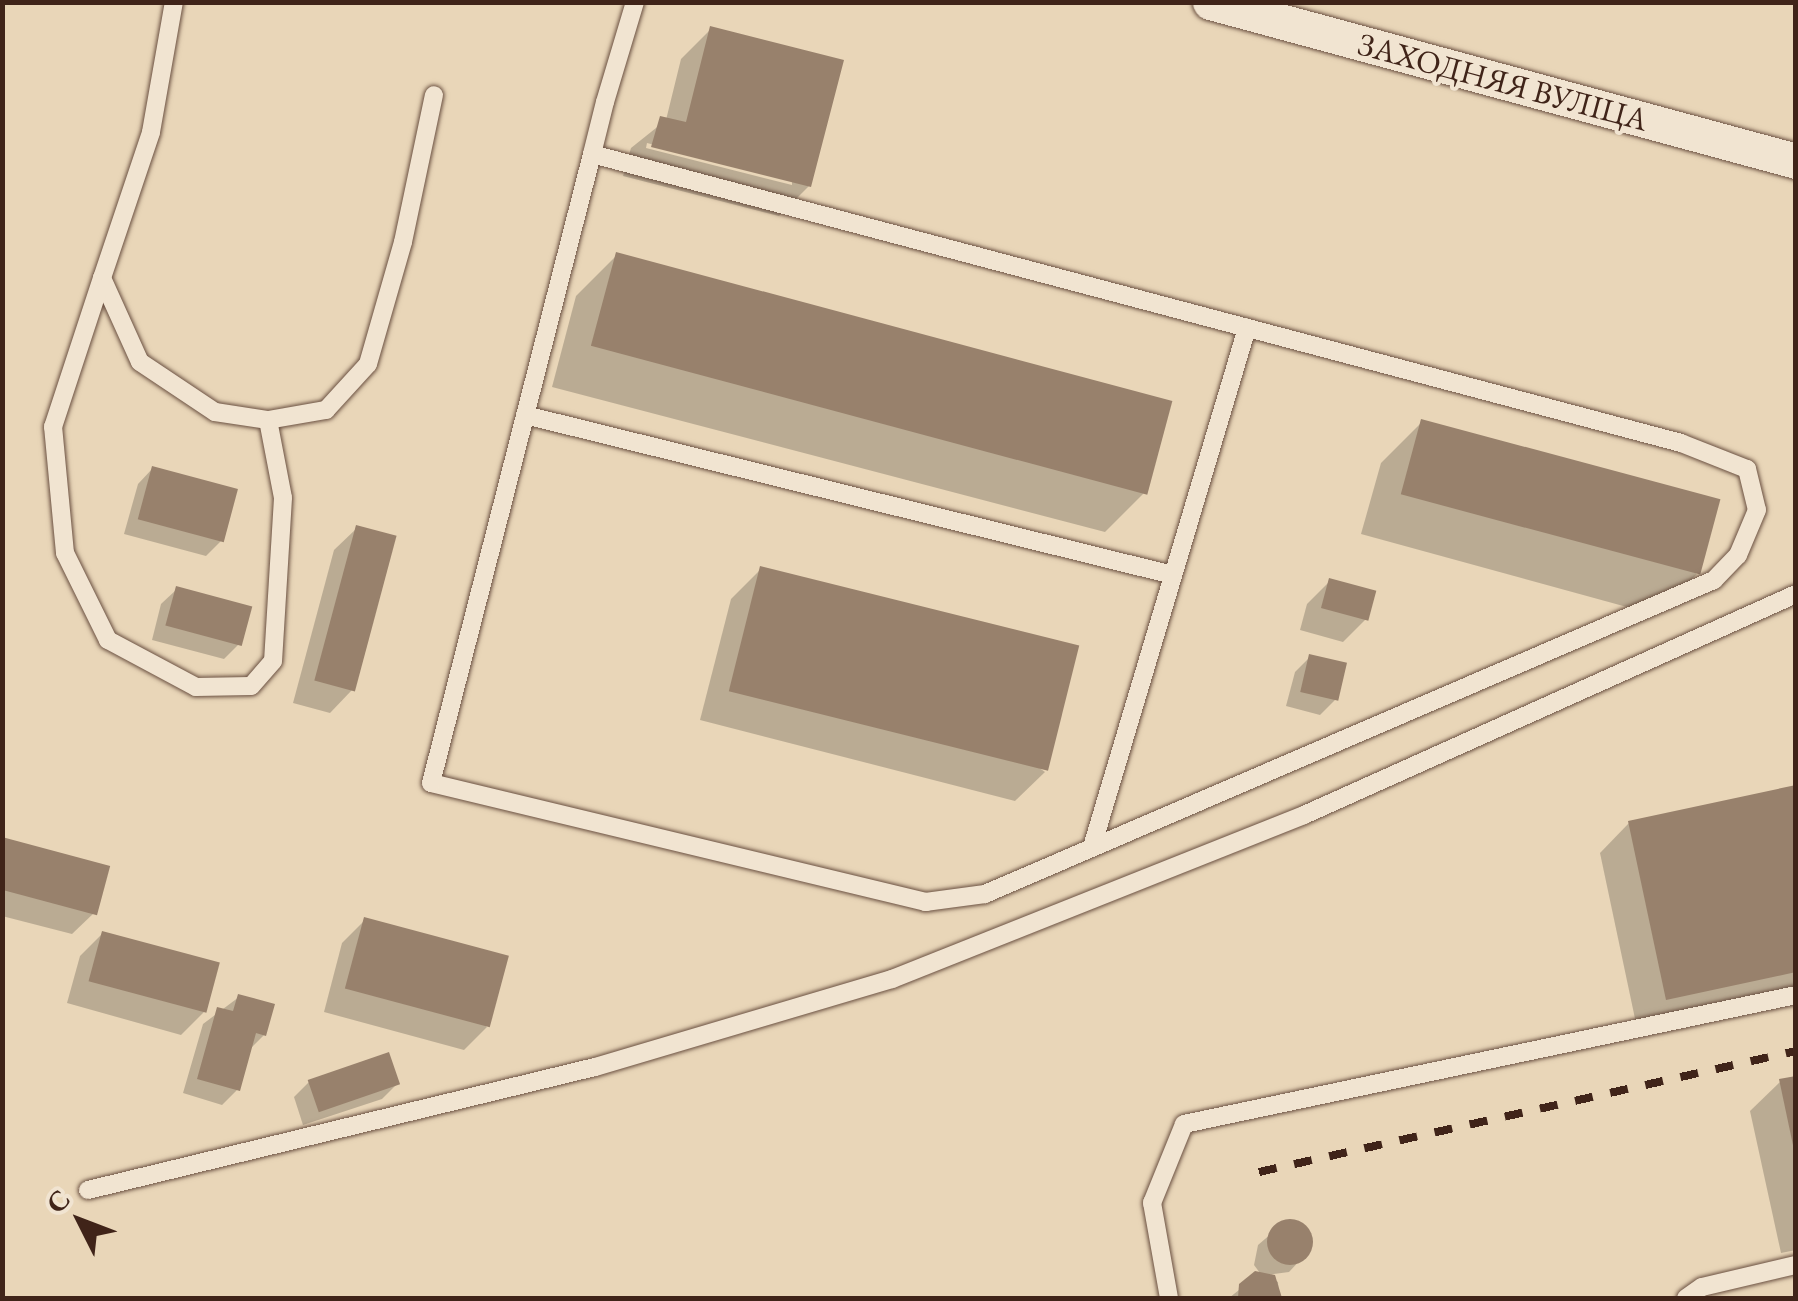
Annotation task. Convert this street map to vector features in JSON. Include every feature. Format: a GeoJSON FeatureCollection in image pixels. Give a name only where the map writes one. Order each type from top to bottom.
{"type":"FeatureCollection","features":[{"type":"Feature","properties":{"kind":"street","name":"ЗАХОДНЯЯ ВУЛІЦА"},"geometry":{"type":"LineString","coordinates":[[1210,2],[1796,161]]}},
{"type":"Feature","properties":{"kind":"lane"},"geometry":{"type":"LineString","coordinates":[[174,2],[151,132],[53,427],[65,553],[108,640],[196,687],[250,686],[273,661],[283,498],[268,420]]}},
{"type":"Feature","properties":{"kind":"lane"},"geometry":{"type":"LineString","coordinates":[[592,154],[1681,443],[1748,470],[1757,510],[1738,554],[1714,580],[985,894],[926,902],[431,782],[592,154],[635,2]]}},
{"type":"Feature","properties":{"kind":"lane"},"geometry":{"type":"LineString","coordinates":[[102,278],[140,362],[215,412],[268,420],[326,410],[368,364],[404,242],[434,95]]}},
{"type":"Feature","properties":{"kind":"lane"},"geometry":{"type":"LineString","coordinates":[[1092,847],[1246,328]]}},
{"type":"Feature","properties":{"kind":"lane"},"geometry":{"type":"LineString","coordinates":[[525,415],[1173,575]]}},
{"type":"Feature","properties":{"kind":"lane"},"geometry":{"type":"LineString","coordinates":[[88,1190],[595,1067],[892,979],[1304,816],[1796,594]]}},
{"type":"Feature","properties":{"kind":"lane"},"geometry":{"type":"LineString","coordinates":[[1169,1298],[1152,1203],[1184,1124],[1796,996]]}},
{"type":"Feature","properties":{"kind":"lane"},"geometry":{"type":"LineString","coordinates":[[1686,1298],[1702,1287],[1796,1265]]}},
{"type":"Feature","properties":{"kind":"building"},"geometry":{"type":"Polygon","coordinates":[[[710,26],[844,60],[811,187],[651,147],[660,116],[686,122],[710,26]]]}},
{"type":"Feature","properties":{"kind":"building"},"geometry":{"type":"Polygon","coordinates":[[[616,252],[1172,401],[1147,495],[591,346],[616,252]]]}},
{"type":"Feature","properties":{"kind":"building"},"geometry":{"type":"Polygon","coordinates":[[[1421,419],[1720,499],[1700,575],[1401,494],[1421,419]]]}},
{"type":"Feature","properties":{"kind":"building"},"geometry":{"type":"Polygon","coordinates":[[[152,466],[238,489],[224,542],[138,519],[152,466]]]}},
{"type":"Feature","properties":{"kind":"building"},"geometry":{"type":"Polygon","coordinates":[[[356,525],[397,536],[355,691],[314,681],[356,525]]]}},
{"type":"Feature","properties":{"kind":"building"},"geometry":{"type":"Polygon","coordinates":[[[760,566],[1079,646],[1048,771],[729,691],[760,566]]]}},
{"type":"Feature","properties":{"kind":"building"},"geometry":{"type":"Polygon","coordinates":[[[1329,578],[1376,591],[1368,621],[1321,608],[1329,578]]]}},
{"type":"Feature","properties":{"kind":"building"},"geometry":{"type":"Polygon","coordinates":[[[176,586],[252,606],[242,646],[165,626],[176,586]]]}},
{"type":"Feature","properties":{"kind":"building"},"geometry":{"type":"Polygon","coordinates":[[[1309,654],[1347,663],[1338,701],[1300,692],[1309,654]]]}},
{"type":"Feature","properties":{"kind":"building"},"geometry":{"type":"Polygon","coordinates":[[[1796,785],[1796,972],[1666,1000],[1628,821],[1796,785]]]}},
{"type":"Feature","properties":{"kind":"building"},"geometry":{"type":"Polygon","coordinates":[[[2,837],[110,866],[97,915],[2,890],[2,837]]]}},
{"type":"Feature","properties":{"kind":"building"},"geometry":{"type":"Polygon","coordinates":[[[364,917],[509,956],[490,1027],[345,988],[364,917]]]}},
{"type":"Feature","properties":{"kind":"building"},"geometry":{"type":"Polygon","coordinates":[[[102,931],[220,963],[206,1013],[89,981],[102,931]]]}},
{"type":"Feature","properties":{"kind":"building"},"geometry":{"type":"Polygon","coordinates":[[[238,994],[275,1004],[266,1036],[256,1033],[240,1091],[197,1079],[217,1007],[233,1011],[238,994]]]}},
{"type":"Feature","properties":{"kind":"building"},"geometry":{"type":"Polygon","coordinates":[[[389,1052],[400,1084],[319,1112],[308,1080],[389,1052]]]}},
{"type":"Feature","properties":{"kind":"building"},"geometry":{"type":"Polygon","coordinates":[[[1796,1076],[1796,1150],[1794,1150],[1779,1079],[1796,1076]]]}},
{"type":"Feature","properties":{"kind":"building"},"geometry":{"type":"Polygon","coordinates":[[[1290,1219],[1306,1226],[1313,1242],[1306,1258],[1290,1265],[1274,1258],[1267,1242],[1274,1226],[1290,1219]]]}},
{"type":"Feature","properties":{"kind":"building"},"geometry":{"type":"Polygon","coordinates":[[[1255,1271],[1275,1275],[1282,1298],[1238,1298],[1239,1284],[1255,1271]]]}},
{"type":"Feature","properties":{"kind":"railway"},"geometry":{"type":"LineString","coordinates":[[1259,1172],[1796,1051]]}}]}
